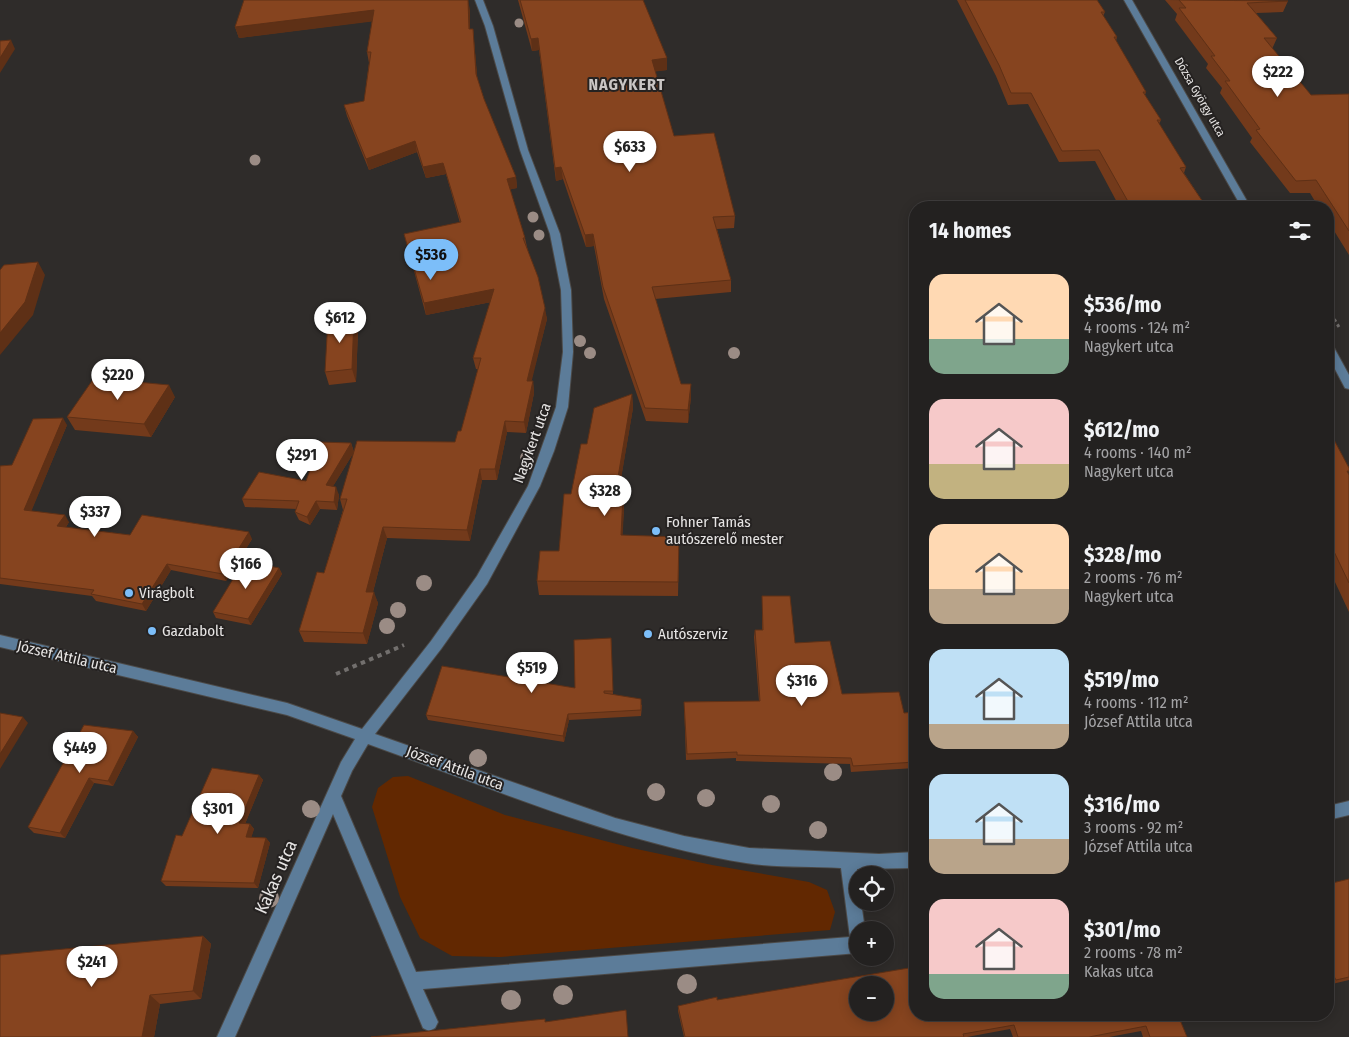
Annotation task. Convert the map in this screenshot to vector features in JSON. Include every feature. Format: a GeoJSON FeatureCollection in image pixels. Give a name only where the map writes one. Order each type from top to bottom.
{"type":"FeatureCollection","features":[{"type":"Feature","properties":{"kind":"street","name":"Dózsa György utca"},"geometry":{"type":"LineString","coordinates":[[1128,0],[1243,201]]}},
{"type":"Feature","properties":{"kind":"street","name":"Nagykert utca"},"geometry":{"type":"LineString","coordinates":[[365,736],[436,645],[482,580],[534,486],[548,451],[562,407],[568,352],[567,299],[555,234],[524,150],[488,26],[477,1]]}},
{"type":"Feature","properties":{"kind":"street"},"geometry":{"type":"LineString","coordinates":[[1334,358],[1349,385]]}},
{"type":"Feature","properties":{"kind":"street","name":"József Attila utca"},"geometry":{"type":"LineString","coordinates":[[0,641],[287,709],[615,825],[684,844],[749,856],[879,862],[909,860]]}},
{"type":"Feature","properties":{"kind":"street","name":"Kakas utca"},"geometry":{"type":"LineString","coordinates":[[226,1037],[346,767],[365,736]]}},
{"type":"Feature","properties":{"kind":"street"},"geometry":{"type":"LineString","coordinates":[[333,796],[429,1022]]}},
{"type":"Feature","properties":{"kind":"street"},"geometry":{"type":"LineString","coordinates":[[1334,812],[1349,808]]}},
{"type":"Feature","properties":{"kind":"street"},"geometry":{"type":"LineString","coordinates":[[848,861],[856,921]]}},
{"type":"Feature","properties":{"kind":"street"},"geometry":{"type":"LineString","coordinates":[[412,981],[849,946]]}},
{"type":"Feature","properties":{"kind":"path"},"geometry":{"type":"LineString","coordinates":[[336,674],[410,642]]}},
{"type":"Feature","properties":{"kind":"shaded area"},"geometry":{"type":"Polygon","coordinates":[[[408,776],[505,815],[632,848],[712,865],[809,882],[827,890],[835,912],[830,930],[500,957],[452,956],[420,938],[400,897],[372,807],[378,788],[393,777],[408,776]]]}},
{"type":"Feature","properties":{"kind":"building"},"geometry":{"type":"Polygon","coordinates":[[[244,0],[468,0],[469,29],[473,29],[476,74],[484,99],[516,177],[507,179],[525,238],[523,238],[538,277],[545,308],[527,381],[533,381],[524,422],[505,421],[495,469],[480,469],[467,530],[383,527],[366,592],[374,592],[363,633],[299,631],[317,572],[324,573],[347,499],[340,499],[357,441],[455,442],[458,431],[461,431],[481,358],[473,358],[494,289],[424,303],[404,234],[461,222],[443,163],[423,167],[415,141],[366,159],[344,105],[364,101],[371,52],[367,52],[374,10],[235,27],[244,0]]]}},
{"type":"Feature","properties":{"kind":"building"},"geometry":{"type":"Polygon","coordinates":[[[520,0],[643,0],[667,58],[652,60],[674,136],[714,133],[735,216],[713,217],[731,280],[652,287],[681,384],[691,384],[688,410],[645,408],[603,287],[593,234],[585,235],[561,167],[555,168],[538,38],[531,39],[520,0]]]}},
{"type":"Feature","properties":{"kind":"building"},"geometry":{"type":"Polygon","coordinates":[[[965,0],[1097,0],[1105,12],[1101,12],[1117,37],[1114,37],[1146,92],[1143,92],[1161,120],[1157,120],[1186,167],[1180,168],[1202,201],[1128,201],[1099,150],[1062,151],[1031,93],[1011,93],[999,65],[965,0]]]}},
{"type":"Feature","properties":{"kind":"building"},"geometry":{"type":"Polygon","coordinates":[[[1179,0],[1288,1],[1247,3],[1277,38],[1264,38],[1311,95],[1349,94],[1349,231],[1334,208],[1334,201],[1330,201],[1316,180],[1296,181],[1256,130],[1260,129],[1225,81],[1230,81],[1211,56],[1215,56],[1179,8],[1186,8],[1179,0]]]}},
{"type":"Feature","properties":{"kind":"building"},"geometry":{"type":"Polygon","coordinates":[[[11,40],[0,58],[0,41],[11,40]]]}},
{"type":"Feature","properties":{"kind":"building"},"geometry":{"type":"Polygon","coordinates":[[[38,262],[25,302],[0,333],[0,270],[4,265],[38,262]]]}},
{"type":"Feature","properties":{"kind":"building"},"geometry":{"type":"Polygon","coordinates":[[[354,316],[352,369],[325,372],[328,319],[354,316]]]}},
{"type":"Feature","properties":{"kind":"building"},"geometry":{"type":"Polygon","coordinates":[[[94,378],[169,385],[144,424],[67,417],[94,378]]]}},
{"type":"Feature","properties":{"kind":"building"},"geometry":{"type":"Polygon","coordinates":[[[632,394],[615,495],[623,495],[621,535],[679,537],[678,582],[537,581],[540,551],[559,551],[564,494],[571,494],[581,444],[587,444],[594,408],[632,394]]]}},
{"type":"Feature","properties":{"kind":"building"},"geometry":{"type":"Polygon","coordinates":[[[63,418],[24,510],[65,515],[57,526],[130,535],[142,515],[249,532],[223,574],[167,564],[142,604],[91,594],[94,590],[0,578],[0,466],[12,465],[33,419],[63,418]]]}},
{"type":"Feature","properties":{"kind":"building"},"geometry":{"type":"Polygon","coordinates":[[[1334,440],[1349,468],[1349,471],[1347,471],[1349,475],[1349,583],[1334,552],[1334,440]]]}},
{"type":"Feature","properties":{"kind":"building"},"geometry":{"type":"Polygon","coordinates":[[[320,442],[351,443],[326,485],[336,487],[334,502],[316,501],[307,517],[295,512],[299,501],[242,499],[259,472],[306,481],[320,442]]]}},
{"type":"Feature","properties":{"kind":"building"},"geometry":{"type":"Polygon","coordinates":[[[244,561],[279,568],[248,619],[213,612],[244,561]]]}},
{"type":"Feature","properties":{"kind":"building"},"geometry":{"type":"Polygon","coordinates":[[[762,596],[790,596],[795,643],[830,641],[842,694],[899,692],[904,713],[909,713],[909,762],[853,766],[851,758],[737,755],[737,752],[687,754],[684,702],[760,701],[755,630],[763,630],[762,596]]]}},
{"type":"Feature","properties":{"kind":"building"},"geometry":{"type":"Polygon","coordinates":[[[611,638],[613,691],[604,691],[604,693],[641,699],[641,710],[568,714],[563,736],[426,715],[442,666],[575,688],[574,640],[611,638]]]}},
{"type":"Feature","properties":{"kind":"building"},"geometry":{"type":"Polygon","coordinates":[[[0,713],[23,717],[0,754],[0,713]]]}},
{"type":"Feature","properties":{"kind":"building"},"geometry":{"type":"Polygon","coordinates":[[[84,725],[133,731],[108,781],[89,778],[60,833],[28,827],[84,725]]]}},
{"type":"Feature","properties":{"kind":"building"},"geometry":{"type":"Polygon","coordinates":[[[212,768],[259,775],[239,823],[250,824],[246,837],[266,838],[254,883],[161,881],[176,835],[182,836],[212,768]]]}},
{"type":"Feature","properties":{"kind":"building"},"geometry":{"type":"Polygon","coordinates":[[[1349,879],[1349,977],[1336,980],[1334,976],[1334,883],[1349,879]]]}},
{"type":"Feature","properties":{"kind":"building"},"geometry":{"type":"Polygon","coordinates":[[[203,936],[193,991],[150,995],[142,1037],[0,1037],[0,955],[203,936]]]}},
{"type":"Feature","properties":{"kind":"building"},"geometry":{"type":"Polygon","coordinates":[[[909,968],[909,1021],[1180,1021],[1187,1037],[1150,1037],[1146,1026],[1089,1037],[1018,1037],[1014,1025],[963,1034],[964,1037],[685,1037],[678,1006],[717,997],[717,1000],[849,978],[849,1021],[894,1021],[894,976],[861,976],[909,968]]]}},
{"type":"Feature","properties":{"kind":"building"},"geometry":{"type":"Polygon","coordinates":[[[626,1010],[628,1037],[371,1037],[545,1019],[545,1022],[626,1010]]]}},
{"type":"Feature","properties":{"kind":"place","name":"Fohner Tamás autószerelő mester"},"geometry":{"type":"Point","coordinates":[656,531]}},
{"type":"Feature","properties":{"kind":"place","name":"Virágbolt"},"geometry":{"type":"Point","coordinates":[129,593]}},
{"type":"Feature","properties":{"kind":"place","name":"Gazdabolt"},"geometry":{"type":"Point","coordinates":[152,631]}},
{"type":"Feature","properties":{"kind":"place","name":"Autószerviz"},"geometry":{"type":"Point","coordinates":[648,634]}},
{"type":"Feature","properties":{"kind":"district","name":"NAGYKERT"},"geometry":{"type":"Point","coordinates":[627,84]}}]}
